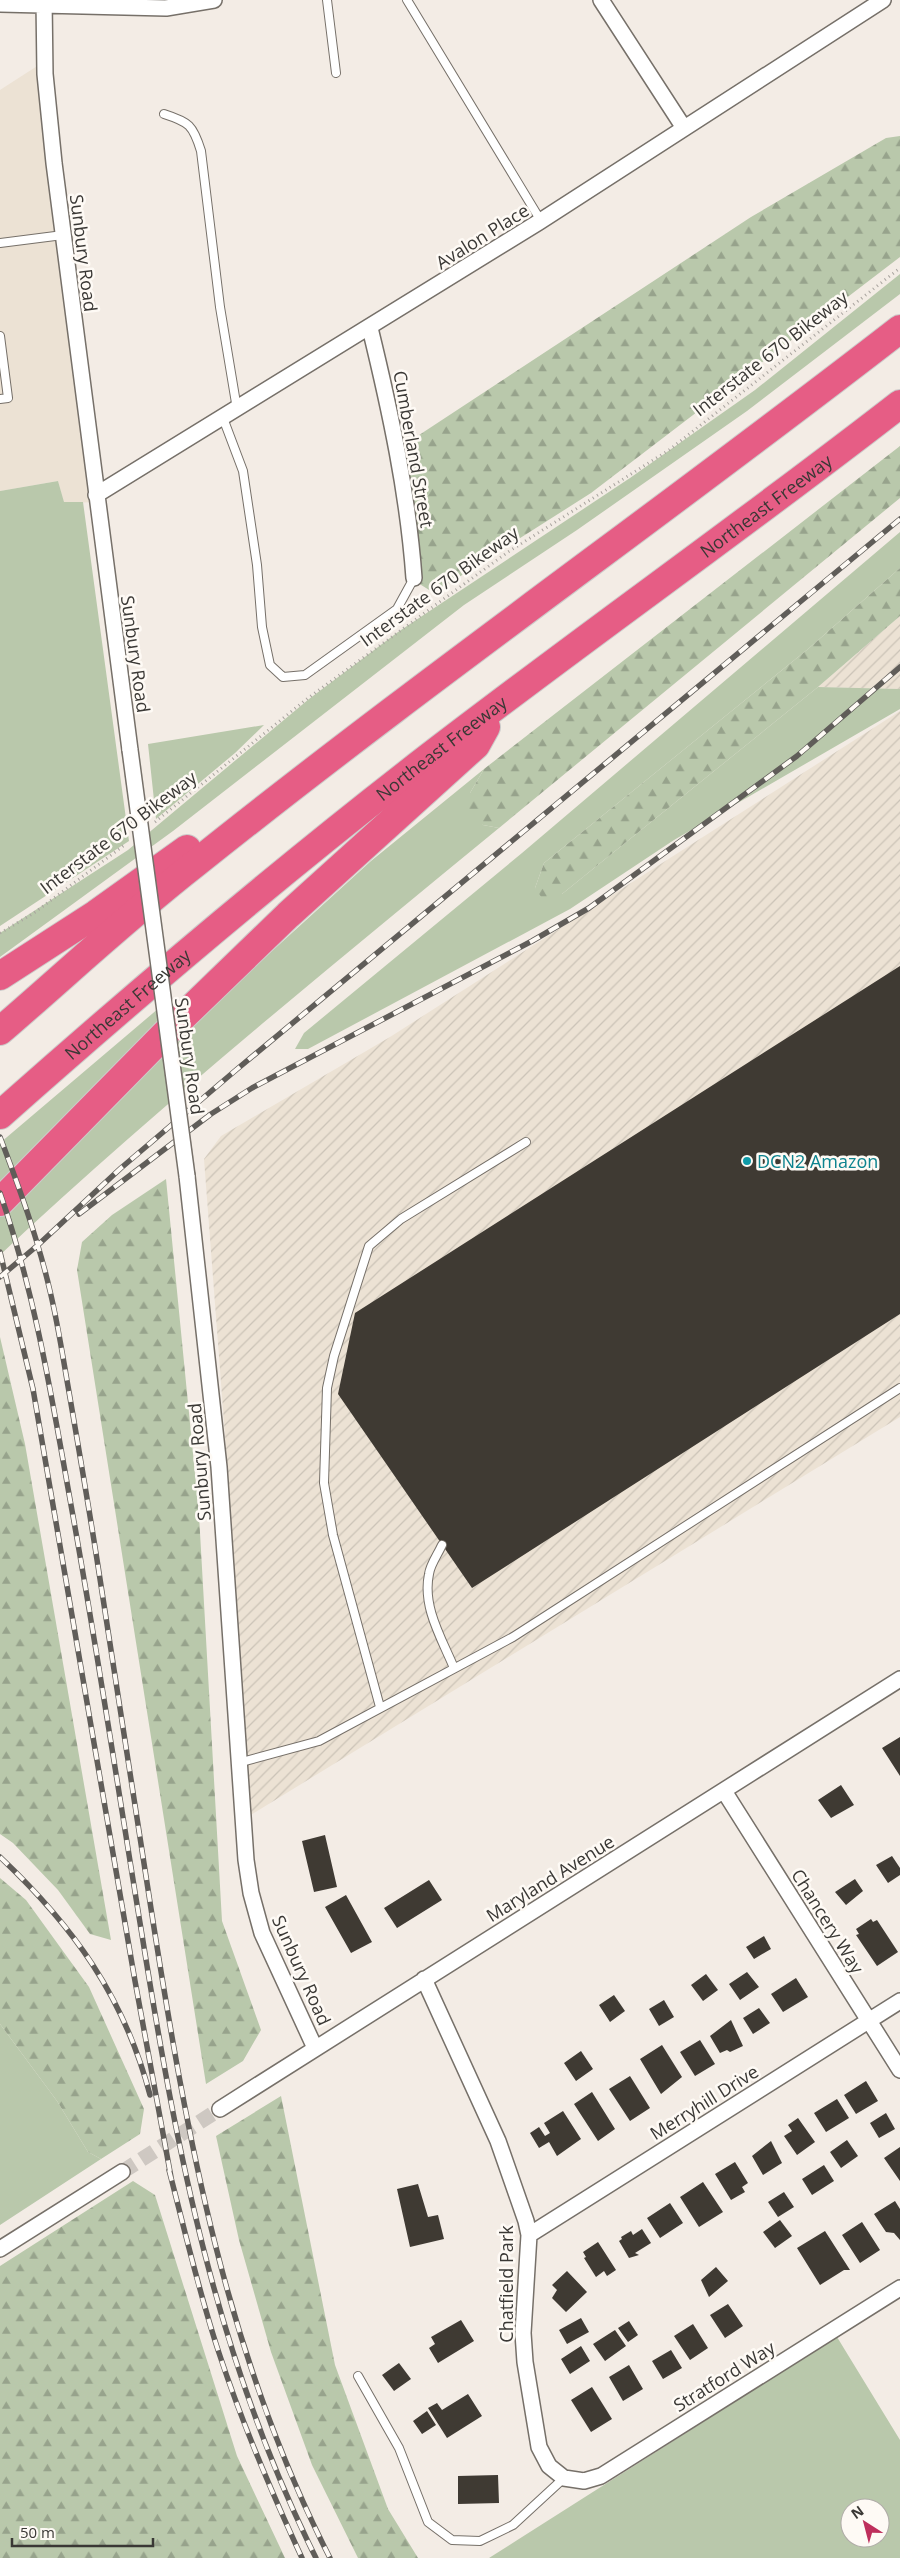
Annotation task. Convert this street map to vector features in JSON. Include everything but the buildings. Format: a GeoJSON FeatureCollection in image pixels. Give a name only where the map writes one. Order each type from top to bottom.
{"type":"FeatureCollection","features":[{"type":"Feature","properties":{"kind":"highway"},"geometry":{"type":"LineString","coordinates":[[0,1031],[193,865],[377,721],[900,330]]}},
{"type":"Feature","properties":{"kind":"highway","name":"Northeast Freeway"},"geometry":{"type":"LineString","coordinates":[[0,1115],[160,974],[243,905],[498,705],[900,404]]}},
{"type":"Feature","properties":{"kind":"highway"},"geometry":{"type":"LineString","coordinates":[[0,976],[96,914],[441,662],[570,578]]}},
{"type":"Feature","properties":{"kind":"highway"},"geometry":{"type":"LineString","coordinates":[[0,1202],[167,1032],[288,914],[476,745],[498,705]]}},
{"type":"Feature","properties":{"kind":"street"},"geometry":{"type":"LineString","coordinates":[[0,4],[44,3],[166,8],[214,0]]}},
{"type":"Feature","properties":{"kind":"street"},"geometry":{"type":"LineString","coordinates":[[601,0],[684,128]]}},
{"type":"Feature","properties":{"kind":"street","name":"Avalon Place"},"geometry":{"type":"LineString","coordinates":[[96,495],[541,221],[883,0]]}},
{"type":"Feature","properties":{"kind":"street","name":"Sunbury Road"},"geometry":{"type":"LineString","coordinates":[[44,3],[46,74],[63,235],[187,1176],[219,1467],[246,1860],[253,1901],[262,1933],[315,2048]]}},
{"type":"Feature","properties":{"kind":"street","name":"Cumberland Street"},"geometry":{"type":"LineString","coordinates":[[370,328],[387,396],[411,534],[414,578]]}},
{"type":"Feature","properties":{"kind":"street","name":"Maryland Avenue"},"geometry":{"type":"LineString","coordinates":[[220,2109],[900,1678]]}},
{"type":"Feature","properties":{"kind":"street","name":"Chancery Way"},"geometry":{"type":"LineString","coordinates":[[724,1791],[900,2070]]}},
{"type":"Feature","properties":{"kind":"street","name":"Chatfield Park"},"geometry":{"type":"LineString","coordinates":[[424,1979],[498,2141],[517,2190],[529,2235],[524,2362],[539,2447],[549,2466],[564,2478]]}},
{"type":"Feature","properties":{"kind":"street","name":"Merryhill Drive"},"geometry":{"type":"LineString","coordinates":[[529,2235],[900,2001]]}},
{"type":"Feature","properties":{"kind":"street"},"geometry":{"type":"LineString","coordinates":[[0,2249],[122,2172]]}},
{"type":"Feature","properties":{"kind":"street","name":"Stratford Way"},"geometry":{"type":"LineString","coordinates":[[564,2478],[584,2482],[601,2476],[900,2288]]}},
{"type":"Feature","properties":{"kind":"lane"},"geometry":{"type":"LineString","coordinates":[[327,0],[336,73]]}},
{"type":"Feature","properties":{"kind":"lane"},"geometry":{"type":"LineString","coordinates":[[407,0],[541,221]]}},
{"type":"Feature","properties":{"kind":"lane"},"geometry":{"type":"LineString","coordinates":[[164,114],[185,120],[195,132],[201,151],[220,307],[237,409]]}},
{"type":"Feature","properties":{"kind":"lane"},"geometry":{"type":"LineString","coordinates":[[0,243],[63,235]]}},
{"type":"Feature","properties":{"kind":"lane"},"geometry":{"type":"LineString","coordinates":[[0,336],[8,398],[0,399]]}},
{"type":"Feature","properties":{"kind":"lane"},"geometry":{"type":"LineString","coordinates":[[223,418],[243,471],[257,565],[262,627],[270,665],[283,678],[305,675],[397,609],[414,578]]}},
{"type":"Feature","properties":{"kind":"lane"},"geometry":{"type":"LineString","coordinates":[[380,1707],[333,1535],[324,1483],[327,1388],[334,1356],[369,1246],[401,1219],[526,1142]]}},
{"type":"Feature","properties":{"kind":"lane"},"geometry":{"type":"LineString","coordinates":[[238,1763],[318,1741],[513,1637],[900,1388]]}},
{"type":"Feature","properties":{"kind":"lane"},"geometry":{"type":"LineString","coordinates":[[442,1545],[429,1573],[427,1596],[435,1624],[454,1668]]}},
{"type":"Feature","properties":{"kind":"lane"},"geometry":{"type":"LineString","coordinates":[[358,2376],[399,2448],[428,2522],[452,2540],[480,2541],[513,2525],[564,2478]]}},
{"type":"Feature","properties":{"kind":"path","name":"Interstate 670 Bikeway"},"geometry":{"type":"LineString","coordinates":[[148,828],[308,698],[508,552],[668,450],[900,268]]}},
{"type":"Feature","properties":{"kind":"path","name":"Interstate 670 Bikeway"},"geometry":{"type":"LineString","coordinates":[[0,933],[34,913],[133,839]]}},
{"type":"Feature","properties":{"kind":"shaded area"},"geometry":{"type":"Polygon","coordinates":[[[45,61],[99,502],[64,503],[58,481],[0,491],[0,90],[45,61]]]}},
{"type":"Feature","properties":{"kind":"shaded area"},"geometry":{"type":"Polygon","coordinates":[[[900,616],[900,689],[818,687],[900,616]]]}},
{"type":"Feature","properties":{"kind":"shaded area"},"geometry":{"type":"Polygon","coordinates":[[[900,711],[900,1417],[249,1816],[227,1462],[204,1159],[221,1136],[390,1037],[900,711]]]}},
{"type":"Feature","properties":{"kind":"green space"},"geometry":{"type":"Polygon","coordinates":[[[900,136],[900,257],[591,493],[434,593],[418,583],[399,455],[410,441],[751,217],[886,138],[900,136]]]}},
{"type":"Feature","properties":{"kind":"green space"},"geometry":{"type":"Polygon","coordinates":[[[900,274],[900,294],[747,411],[577,530],[464,605],[173,831],[0,957],[0,933],[128,850],[309,699],[398,632],[630,478],[755,390],[900,274]]]}},
{"type":"Feature","properties":{"kind":"green space"},"geometry":{"type":"Polygon","coordinates":[[[900,446],[900,498],[499,828],[483,825],[469,811],[470,793],[484,769],[900,446]]]}},
{"type":"Feature","properties":{"kind":"green space"},"geometry":{"type":"Polygon","coordinates":[[[58,481],[64,502],[83,502],[129,841],[0,926],[0,491],[58,481]]]}},
{"type":"Feature","properties":{"kind":"green space"},"geometry":{"type":"Polygon","coordinates":[[[900,532],[900,568],[808,649],[544,863],[535,888],[562,894],[818,687],[900,689],[900,709],[674,840],[570,909],[308,1049],[295,1049],[304,1033],[522,853],[900,532]]]}},
{"type":"Feature","properties":{"kind":"green space"},"geometry":{"type":"Polygon","coordinates":[[[900,568],[900,616],[818,687],[562,894],[544,901],[535,888],[544,863],[808,649],[900,568]]]}},
{"type":"Feature","properties":{"kind":"green space"},"geometry":{"type":"Polygon","coordinates":[[[264,725],[235,753],[156,819],[148,744],[264,725]]]}},
{"type":"Feature","properties":{"kind":"green space"},"geometry":{"type":"Polygon","coordinates":[[[484,769],[470,793],[483,825],[499,828],[184,1091],[60,1199],[0,1255],[0,1217],[156,1061],[260,962],[371,861],[484,769]]]}},
{"type":"Feature","properties":{"kind":"green space"},"geometry":{"type":"Polygon","coordinates":[[[159,1008],[166,1016],[0,1185],[0,1143],[159,1008]]]}},
{"type":"Feature","properties":{"kind":"green space"},"geometry":{"type":"Polygon","coordinates":[[[166,1179],[199,1515],[222,1921],[261,2030],[243,2061],[206,2084],[77,1270],[82,1242],[112,1215],[166,1179]]]}},
{"type":"Feature","properties":{"kind":"green space"},"geometry":{"type":"Polygon","coordinates":[[[0,1337],[25,1444],[111,1940],[90,1934],[58,1890],[13,1843],[0,1834],[0,1337]]]}},
{"type":"Feature","properties":{"kind":"green space"},"geometry":{"type":"Polygon","coordinates":[[[0,1878],[26,1900],[89,1987],[144,2109],[140,2134],[101,2159],[88,2152],[57,2101],[0,2024],[0,1878]]]}},
{"type":"Feature","properties":{"kind":"green space"},"geometry":{"type":"Polygon","coordinates":[[[0,2024],[57,2101],[88,2152],[101,2159],[0,2225],[0,2024]]]}},
{"type":"Feature","properties":{"kind":"green space"},"geometry":{"type":"Polygon","coordinates":[[[281,2096],[335,2365],[388,2509],[418,2558],[358,2558],[312,2465],[271,2352],[239,2240],[216,2136],[281,2096]]]}},
{"type":"Feature","properties":{"kind":"green space"},"geometry":{"type":"Polygon","coordinates":[[[133,2181],[155,2195],[237,2456],[285,2558],[0,2558],[0,2266],[133,2181]]]}},
{"type":"Feature","properties":{"kind":"green space"},"geometry":{"type":"Polygon","coordinates":[[[837,2337],[900,2440],[900,2558],[489,2558],[837,2337]]]}},
{"type":"Feature","properties":{"kind":"tunnel"},"geometry":{"type":"LineString","coordinates":[[122,2172],[220,2109]]}},
{"type":"Feature","properties":{"kind":"railway"},"geometry":{"type":"LineString","coordinates":[[0,1277],[38,1245],[121,1168],[236,1070],[900,519]]}},
{"type":"Feature","properties":{"kind":"railway"},"geometry":{"type":"LineString","coordinates":[[79,1214],[211,1114],[252,1088],[532,941],[589,908],[797,756],[900,667]]}},
{"type":"Feature","properties":{"kind":"railway"},"geometry":{"type":"LineString","coordinates":[[0,1137],[40,1252],[58,1328],[95,1544],[165,1998],[196,2163],[215,2244],[237,2324],[263,2403],[294,2481],[330,2558]]}},
{"type":"Feature","properties":{"kind":"railway"},"geometry":{"type":"LineString","coordinates":[[0,1193],[24,1273],[51,1393],[91,1620],[155,2016],[186,2175],[226,2330],[252,2407],[281,2483],[316,2558]]}},
{"type":"Feature","properties":{"kind":"railway"},"geometry":{"type":"LineString","coordinates":[[0,1252],[33,1389],[135,1981],[171,2177]]}},
{"type":"Feature","properties":{"kind":"railway"},"geometry":{"type":"LineString","coordinates":[[0,1857],[51,1909],[93,1965],[126,2026],[150,2095]]}},
{"type":"Feature","properties":{"kind":"railway"},"geometry":{"type":"LineString","coordinates":[[169,2170],[192,2262],[219,2353],[258,2457],[302,2558]]}},
{"type":"Feature","properties":{"kind":"place","name":"DCN2 Amazon"},"geometry":{"type":"Point","coordinates":[747,1161]}}]}
